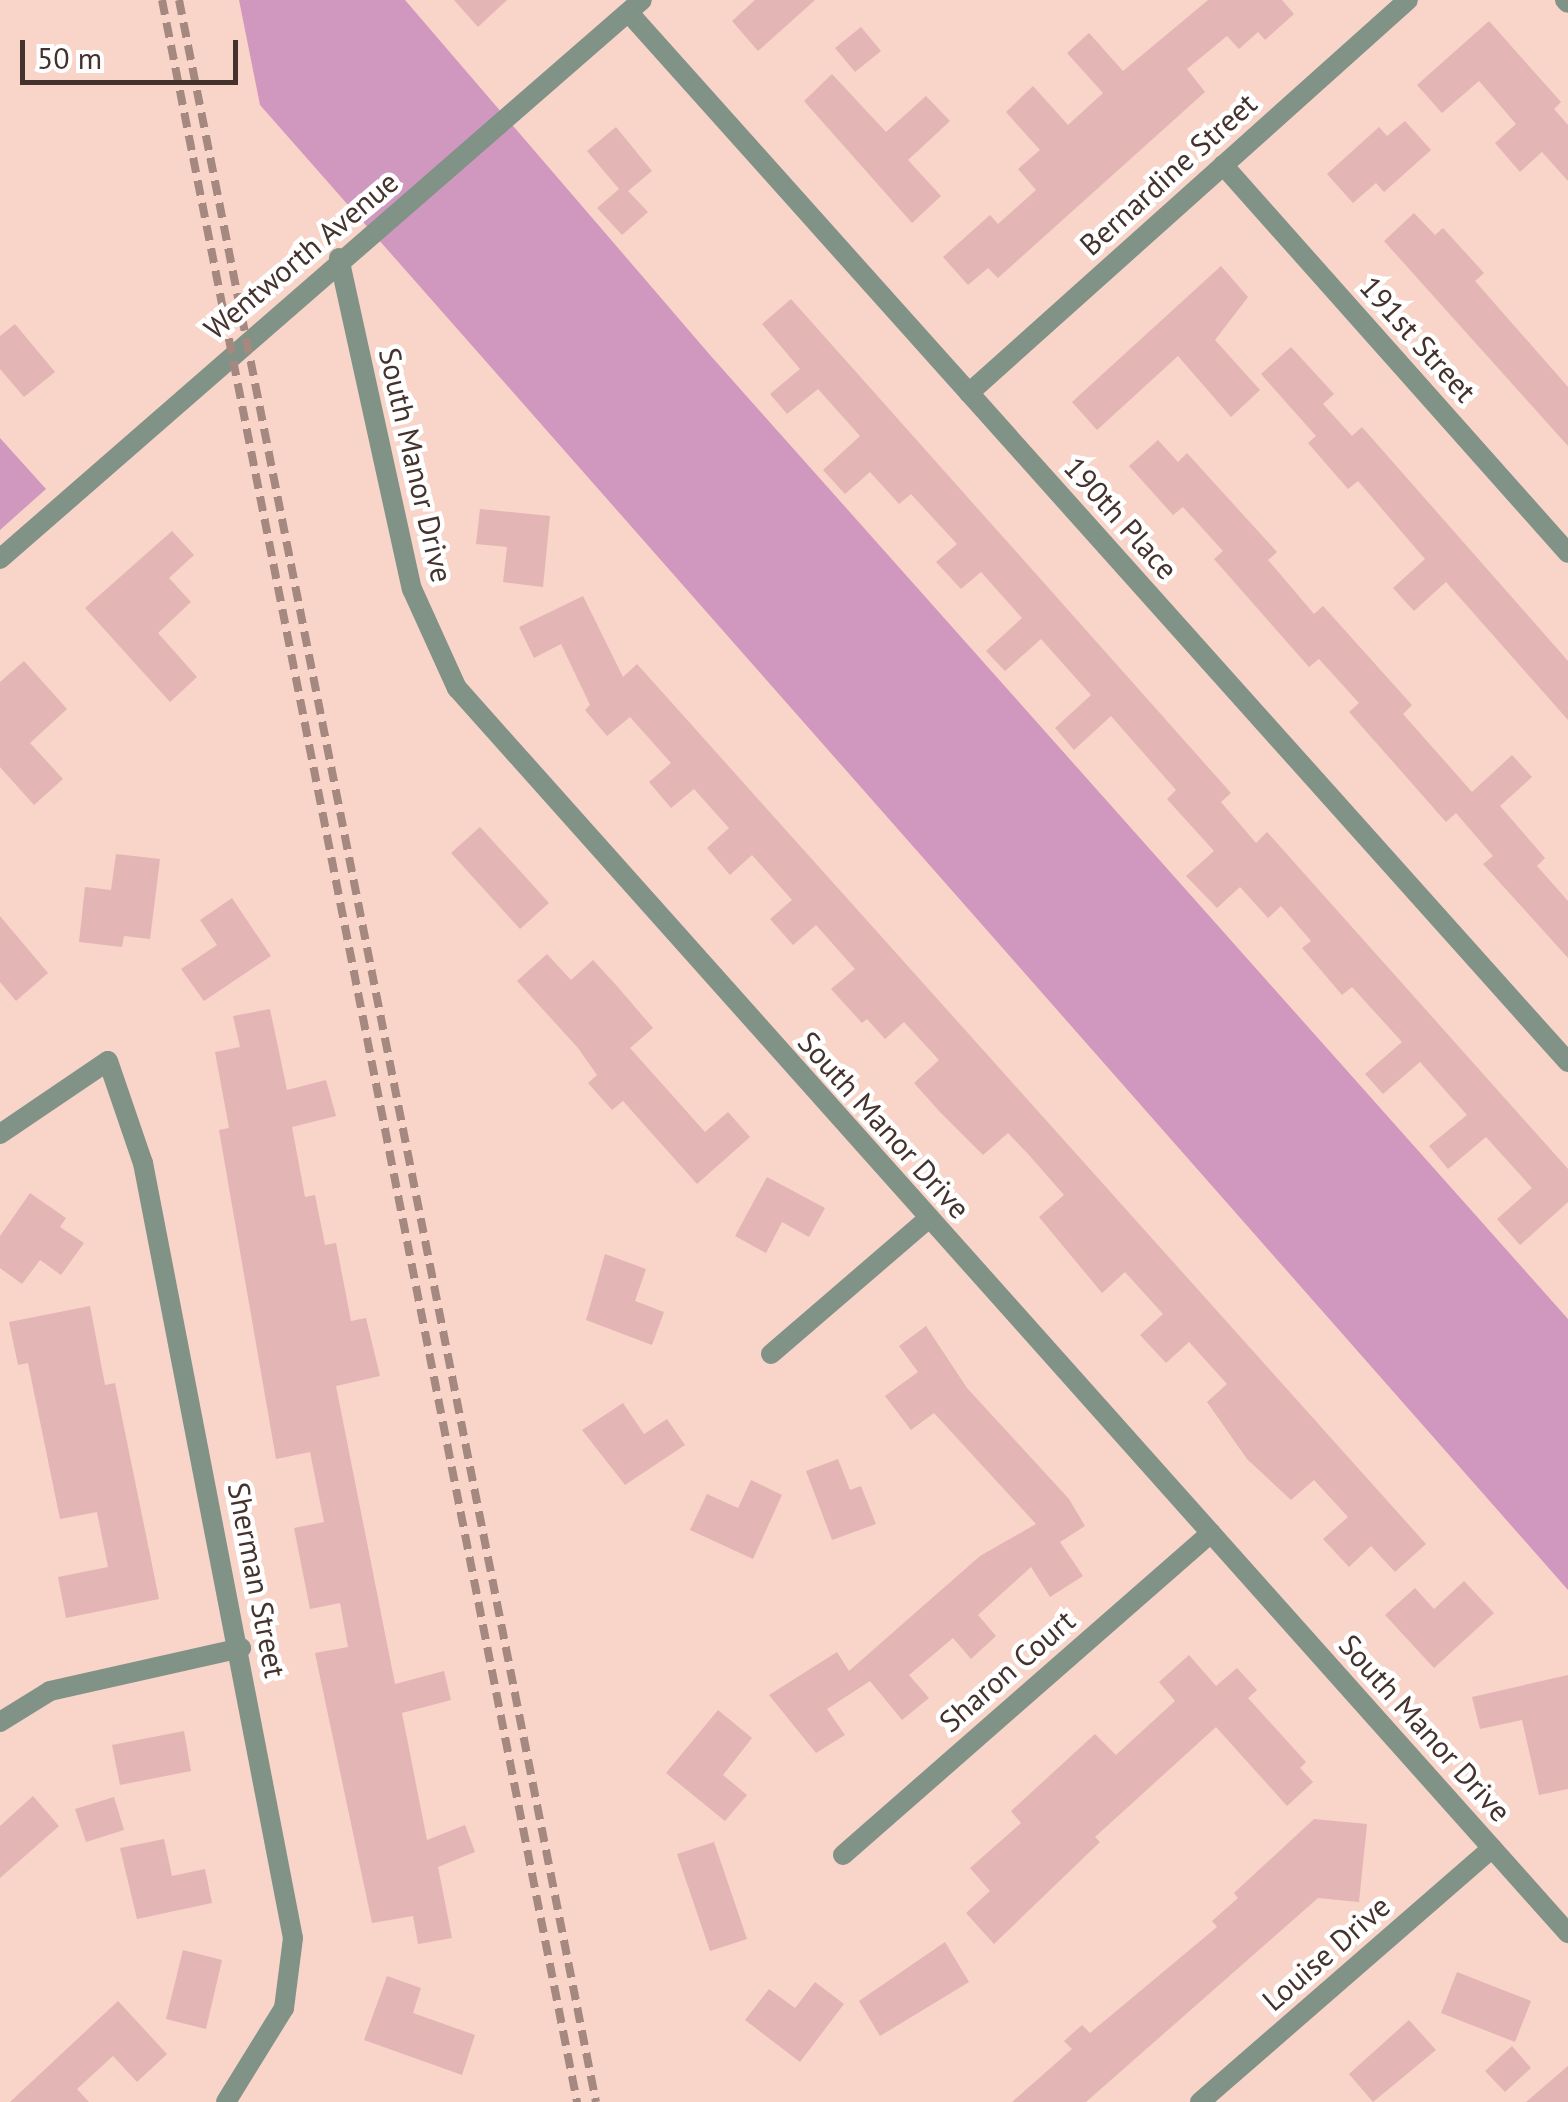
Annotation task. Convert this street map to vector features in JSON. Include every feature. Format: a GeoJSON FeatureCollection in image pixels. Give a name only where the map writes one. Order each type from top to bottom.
{"type":"FeatureCollection","features":[{"type":"Feature","properties":{"kind":"street","name":"Bernardine Street"},"geometry":{"type":"LineString","coordinates":[[969,393],[1408,0]]}},
{"type":"Feature","properties":{"kind":"street","name":"Wentworth Avenue"},"geometry":{"type":"LineString","coordinates":[[0,559],[339,258],[636,7]]}},
{"type":"Feature","properties":{"kind":"street","name":"190th Place"},"geometry":{"type":"LineString","coordinates":[[636,7],[969,393],[1568,1062]]}},
{"type":"Feature","properties":{"kind":"street","name":"191st Street"},"geometry":{"type":"LineString","coordinates":[[1223,165],[1568,553]]}},
{"type":"Feature","properties":{"kind":"street","name":"South Manor Drive"},"geometry":{"type":"LineString","coordinates":[[339,258],[412,589],[458,688],[926,1220],[1568,1933]]}},
{"type":"Feature","properties":{"kind":"street","name":"Sherman Street"},"geometry":{"type":"LineString","coordinates":[[0,1134],[108,1061],[143,1163],[240,1648],[292,1938],[284,2008],[226,2102]]}},
{"type":"Feature","properties":{"kind":"street"},"geometry":{"type":"LineString","coordinates":[[771,1354],[926,1220]]}},
{"type":"Feature","properties":{"kind":"street","name":"Sharon Court"},"geometry":{"type":"LineString","coordinates":[[843,1854],[1211,1533]]}},
{"type":"Feature","properties":{"kind":"street"},"geometry":{"type":"LineString","coordinates":[[0,1722],[50,1691],[240,1648]]}},
{"type":"Feature","properties":{"kind":"street","name":"Louise Drive"},"geometry":{"type":"LineString","coordinates":[[1200,2102],[1492,1848]]}},
{"type":"Feature","properties":{"kind":"shaded area"},"geometry":{"type":"Polygon","coordinates":[[[239,0],[405,0],[710,355],[1568,1319],[1568,1590],[260,105],[239,0]]]}},
{"type":"Feature","properties":{"kind":"shaded area"},"geometry":{"type":"Polygon","coordinates":[[[0,438],[46,489],[0,530],[0,438]]]}},
{"type":"Feature","properties":{"kind":"building"},"geometry":{"type":"Polygon","coordinates":[[[454,0],[507,0],[478,27],[454,0]]]}},
{"type":"Feature","properties":{"kind":"building"},"geometry":{"type":"Polygon","coordinates":[[[755,0],[815,0],[758,51],[732,21],[755,0]]]}},
{"type":"Feature","properties":{"kind":"building"},"geometry":{"type":"Polygon","coordinates":[[[1208,0],[1282,0],[1294,14],[1265,40],[1258,32],[1239,49],[1227,36],[1187,69],[1205,92],[998,278],[988,268],[968,285],[943,257],[990,215],[998,224],[1036,190],[1018,169],[1040,150],[1006,112],[1033,86],[1068,125],[1103,93],[1067,53],[1089,33],[1123,71],[1208,0]]]}},
{"type":"Feature","properties":{"kind":"building"},"geometry":{"type":"Polygon","coordinates":[[[1489,21],[1561,102],[1554,109],[1568,125],[1568,181],[1542,152],[1520,172],[1495,143],[1516,124],[1479,81],[1442,113],[1417,85],[1489,21]]]}},
{"type":"Feature","properties":{"kind":"building"},"geometry":{"type":"Polygon","coordinates":[[[861,27],[881,51],[855,72],[835,48],[861,27]]]}},
{"type":"Feature","properties":{"kind":"building"},"geometry":{"type":"Polygon","coordinates":[[[832,74],[886,132],[926,96],[950,121],[908,160],[941,196],[912,223],[804,101],[832,74]]]}},
{"type":"Feature","properties":{"kind":"building"},"geometry":{"type":"Polygon","coordinates":[[[1405,121],[1431,150],[1384,192],[1376,183],[1353,203],[1327,174],[1379,127],[1387,136],[1405,121]]]}},
{"type":"Feature","properties":{"kind":"building"},"geometry":{"type":"Polygon","coordinates":[[[616,127],[652,171],[628,191],[648,212],[622,235],[597,208],[619,189],[587,151],[616,127]]]}},
{"type":"Feature","properties":{"kind":"building"},"geometry":{"type":"Polygon","coordinates":[[[1414,213],[1435,235],[1443,228],[1484,273],[1475,281],[1568,387],[1568,446],[1384,241],[1414,213]]]}},
{"type":"Feature","properties":{"kind":"building"},"geometry":{"type":"Polygon","coordinates":[[[1221,266],[1248,297],[1215,340],[1260,390],[1231,417],[1178,356],[1097,430],[1072,402],[1221,266]]]}},
{"type":"Feature","properties":{"kind":"building"},"geometry":{"type":"Polygon","coordinates":[[[791,299],[1231,793],[1221,802],[1256,843],[1267,832],[1568,1169],[1568,1202],[1520,1245],[1497,1219],[1532,1188],[1486,1137],[1448,1169],[1429,1146],[1467,1115],[1420,1062],[1383,1094],[1365,1074],[1402,1042],[1352,987],[1342,995],[1302,948],[1311,941],[1281,906],[1268,918],[1240,887],[1217,908],[1186,876],[1214,851],[1167,799],[1176,790],[1111,716],[1074,750],[1055,728],[1091,695],[1041,639],[1005,671],[986,651],[1022,618],[981,572],[961,589],[936,562],[957,544],[911,494],[899,504],[870,472],[845,494],[823,470],[860,436],[818,389],[787,414],[770,394],[800,369],[762,324],[791,299]]]}},
{"type":"Feature","properties":{"kind":"building"},"geometry":{"type":"Polygon","coordinates":[[[15,324],[55,372],[24,397],[0,369],[0,336],[15,324]]]}},
{"type":"Feature","properties":{"kind":"building"},"geometry":{"type":"Polygon","coordinates":[[[1291,347],[1334,394],[1323,404],[1352,436],[1362,427],[1568,661],[1568,720],[1446,582],[1414,611],[1393,588],[1425,559],[1358,481],[1348,489],[1308,443],[1316,436],[1261,374],[1291,347]]]}},
{"type":"Feature","properties":{"kind":"building"},"geometry":{"type":"Polygon","coordinates":[[[1158,440],[1178,462],[1187,453],[1277,552],[1268,560],[1314,614],[1323,606],[1412,705],[1403,714],[1472,792],[1512,755],[1532,777],[1500,806],[1545,858],[1537,866],[1568,901],[1568,958],[1483,864],[1493,856],[1456,813],[1446,822],[1349,712],[1359,703],[1319,659],[1309,667],[1214,559],[1223,551],[1183,507],[1173,515],[1129,466],[1158,440]]]}},
{"type":"Feature","properties":{"kind":"building"},"geometry":{"type":"Polygon","coordinates":[[[480,509],[550,516],[543,587],[503,582],[507,547],[476,544],[480,509]]]}},
{"type":"Feature","properties":{"kind":"building"},"geometry":{"type":"Polygon","coordinates":[[[172,531],[194,555],[169,578],[191,602],[158,633],[197,677],[170,702],[85,608],[172,531]]]}},
{"type":"Feature","properties":{"kind":"building"},"geometry":{"type":"Polygon","coordinates":[[[583,596],[623,677],[637,664],[1426,1544],[1395,1572],[1371,1546],[1349,1567],[1323,1539],[1348,1517],[1314,1480],[1291,1500],[1247,1459],[1207,1402],[1227,1384],[1189,1342],[1166,1363],[1140,1335],[1163,1314],[1125,1272],[1102,1293],[1039,1217],[1064,1195],[1029,1155],[1008,1133],[983,1155],[940,1112],[914,1083],[939,1060],[904,1022],[885,1039],[867,1019],[862,1023],[831,989],[855,969],[816,925],[793,945],[770,919],[792,900],[752,855],[730,875],[707,848],[729,828],[694,789],[671,808],[649,782],[671,763],[630,717],[607,736],[585,710],[590,705],[561,644],[534,658],[519,627],[583,596]]]}},
{"type":"Feature","properties":{"kind":"building"},"geometry":{"type":"Polygon","coordinates":[[[24,661],[67,709],[30,743],[63,779],[34,805],[0,767],[0,682],[24,661]]]}},
{"type":"Feature","properties":{"kind":"building"},"geometry":{"type":"Polygon","coordinates":[[[480,827],[549,903],[520,929],[451,853],[480,827]]]}},
{"type":"Feature","properties":{"kind":"building"},"geometry":{"type":"Polygon","coordinates":[[[116,854],[160,859],[150,939],[124,936],[122,947],[79,942],[85,887],[111,890],[116,854]]]}},
{"type":"Feature","properties":{"kind":"building"},"geometry":{"type":"Polygon","coordinates":[[[232,898],[271,956],[204,1001],[181,969],[217,945],[200,920],[232,898]]]}},
{"type":"Feature","properties":{"kind":"building"},"geometry":{"type":"Polygon","coordinates":[[[0,916],[48,973],[16,1001],[0,982],[0,916]]]}},
{"type":"Feature","properties":{"kind":"building"},"geometry":{"type":"Polygon","coordinates":[[[547,954],[571,980],[593,960],[616,985],[653,1028],[630,1048],[705,1132],[728,1112],[750,1137],[697,1184],[623,1101],[612,1110],[588,1083],[597,1075],[578,1048],[517,981],[547,954]]]}},
{"type":"Feature","properties":{"kind":"building"},"geometry":{"type":"Polygon","coordinates":[[[270,1009],[287,1090],[326,1080],[336,1116],[292,1127],[305,1197],[315,1195],[325,1245],[336,1243],[351,1321],[366,1318],[380,1376],[336,1386],[395,1684],[444,1671],[451,1700],[402,1713],[427,1840],[465,1825],[475,1852],[438,1867],[452,1938],[418,1944],[413,1916],[372,1923],[315,1653],[348,1647],[340,1603],[310,1609],[294,1528],[324,1522],[310,1452],[276,1459],[219,1130],[229,1128],[215,1052],[240,1047],[233,1016],[270,1009]]]}},
{"type":"Feature","properties":{"kind":"building"},"geometry":{"type":"Polygon","coordinates":[[[767,1177],[825,1208],[809,1237],[782,1222],[766,1253],[735,1236],[767,1177]]]}},
{"type":"Feature","properties":{"kind":"building"},"geometry":{"type":"Polygon","coordinates":[[[30,1193],[66,1218],[60,1227],[84,1243],[61,1275],[40,1260],[22,1284],[0,1268],[0,1236],[30,1193]]]}},
{"type":"Feature","properties":{"kind":"building"},"geometry":{"type":"Polygon","coordinates":[[[605,1254],[646,1269],[635,1301],[664,1312],[652,1345],[586,1320],[605,1254]]]}},
{"type":"Feature","properties":{"kind":"building"},"geometry":{"type":"Polygon","coordinates":[[[90,1306],[105,1385],[115,1383],[159,1599],[66,1618],[58,1577],[108,1567],[97,1512],[60,1519],[28,1363],[18,1365],[9,1322],[90,1306]]]}},
{"type":"Feature","properties":{"kind":"building"},"geometry":{"type":"Polygon","coordinates":[[[926,1326],[967,1388],[1069,1499],[1085,1526],[1060,1542],[1083,1576],[1050,1597],[1031,1567],[978,1615],[996,1636],[971,1659],[953,1638],[909,1675],[929,1698],[902,1720],[870,1681],[827,1709],[845,1735],[816,1753],[769,1695],[837,1652],[849,1671],[980,1556],[1036,1524],[934,1413],[911,1430],[885,1396],[918,1372],[899,1346],[926,1326]]]}},
{"type":"Feature","properties":{"kind":"building"},"geometry":{"type":"Polygon","coordinates":[[[623,1403],[644,1434],[667,1419],[685,1445],[625,1485],[582,1430],[623,1403]]]}},
{"type":"Feature","properties":{"kind":"building"},"geometry":{"type":"Polygon","coordinates":[[[838,1459],[850,1490],[861,1486],[876,1524],[832,1540],[806,1471],[838,1459]]]}},
{"type":"Feature","properties":{"kind":"building"},"geometry":{"type":"Polygon","coordinates":[[[751,1480],[782,1495],[753,1559],[690,1530],[707,1494],[738,1508],[751,1480]]]}},
{"type":"Feature","properties":{"kind":"building"},"geometry":{"type":"Polygon","coordinates":[[[1464,1581],[1494,1613],[1434,1668],[1385,1615],[1415,1588],[1434,1609],[1464,1581]]]}},
{"type":"Feature","properties":{"kind":"building"},"geometry":{"type":"Polygon","coordinates":[[[1189,1655],[1216,1686],[1237,1668],[1257,1690],[1248,1698],[1306,1762],[1300,1768],[1313,1782],[1287,1806],[1216,1727],[1095,1837],[1100,1842],[994,1944],[966,1913],[990,1891],[970,1868],[1021,1823],[1011,1811],[1095,1734],[1116,1755],[1175,1701],[1159,1682],[1189,1655]]]}},
{"type":"Feature","properties":{"kind":"building"},"geometry":{"type":"Polygon","coordinates":[[[1568,1675],[1568,1789],[1539,1795],[1522,1720],[1480,1729],[1472,1697],[1568,1675]]]}},
{"type":"Feature","properties":{"kind":"building"},"geometry":{"type":"Polygon","coordinates":[[[718,1710],[752,1738],[723,1775],[747,1795],[725,1821],[666,1773],[718,1710]]]}},
{"type":"Feature","properties":{"kind":"building"},"geometry":{"type":"Polygon","coordinates":[[[184,1731],[191,1771],[120,1785],[112,1745],[184,1731]]]}},
{"type":"Feature","properties":{"kind":"building"},"geometry":{"type":"Polygon","coordinates":[[[33,1796],[59,1826],[0,1878],[0,1826],[33,1796]]]}},
{"type":"Feature","properties":{"kind":"building"},"geometry":{"type":"Polygon","coordinates":[[[114,1797],[124,1830],[86,1842],[75,1809],[114,1797]]]}},
{"type":"Feature","properties":{"kind":"building"},"geometry":{"type":"Polygon","coordinates":[[[1314,1819],[1367,1824],[1359,1902],[1318,1898],[1086,2102],[1012,2102],[1072,2049],[1064,2041],[1082,2025],[1090,2033],[1217,1927],[1212,1921],[1238,1898],[1234,1893],[1314,1819]]]}},
{"type":"Feature","properties":{"kind":"building"},"geometry":{"type":"Polygon","coordinates":[[[164,1839],[172,1876],[205,1869],[212,1903],[137,1919],[120,1848],[164,1839]]]}},
{"type":"Feature","properties":{"kind":"building"},"geometry":{"type":"Polygon","coordinates":[[[714,1842],[747,1939],[710,1951],[677,1854],[714,1842]]]}},
{"type":"Feature","properties":{"kind":"building"},"geometry":{"type":"Polygon","coordinates":[[[945,1942],[969,1982],[880,2036],[859,2001],[945,1942]]]}},
{"type":"Feature","properties":{"kind":"building"},"geometry":{"type":"Polygon","coordinates":[[[183,1950],[222,1960],[206,2029],[166,2019],[183,1950]]]}},
{"type":"Feature","properties":{"kind":"building"},"geometry":{"type":"Polygon","coordinates":[[[1457,1972],[1531,2001],[1515,2042],[1441,2013],[1457,1972]]]}},
{"type":"Feature","properties":{"kind":"building"},"geometry":{"type":"Polygon","coordinates":[[[387,1976],[421,1988],[413,2013],[475,2035],[462,2075],[364,2040],[387,1976]]]}},
{"type":"Feature","properties":{"kind":"building"},"geometry":{"type":"Polygon","coordinates":[[[815,1982],[844,2004],[800,2062],[745,2020],[769,1989],[795,2008],[815,1982]]]}},
{"type":"Feature","properties":{"kind":"building"},"geometry":{"type":"Polygon","coordinates":[[[118,2001],[167,2054],[137,2082],[113,2056],[77,2089],[89,2102],[10,2102],[118,2001]]]}},
{"type":"Feature","properties":{"kind":"building"},"geometry":{"type":"Polygon","coordinates":[[[1409,2020],[1436,2050],[1373,2102],[1349,2074],[1409,2020]]]}},
{"type":"Feature","properties":{"kind":"building"},"geometry":{"type":"Polygon","coordinates":[[[1512,2046],[1531,2068],[1505,2092],[1485,2071],[1512,2046]]]}},
{"type":"Feature","properties":{"kind":"building"},"geometry":{"type":"Polygon","coordinates":[[[1568,2066],[1568,2102],[1526,2102],[1568,2066]]]}},
{"type":"Feature","properties":{"kind":"railway"},"geometry":{"type":"LineString","coordinates":[[162,0],[577,2102]]}},
{"type":"Feature","properties":{"kind":"railway"},"geometry":{"type":"LineString","coordinates":[[179,0],[596,2102]]}}]}
